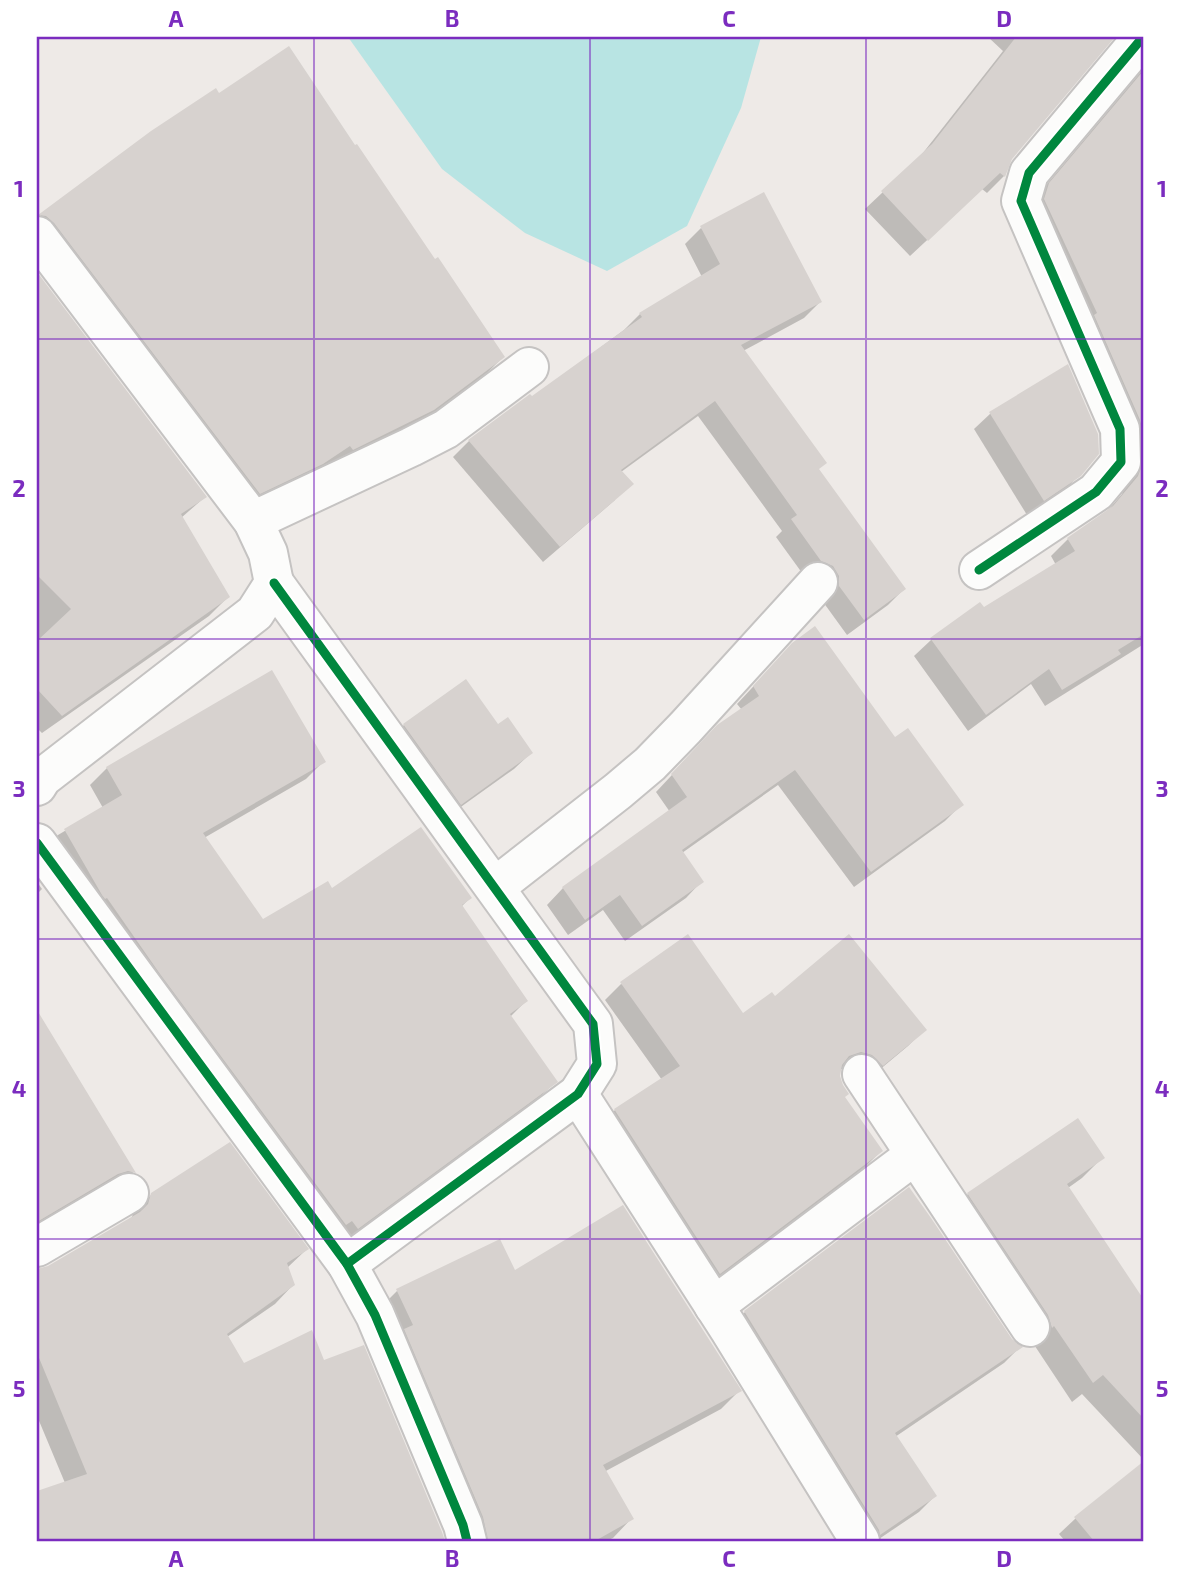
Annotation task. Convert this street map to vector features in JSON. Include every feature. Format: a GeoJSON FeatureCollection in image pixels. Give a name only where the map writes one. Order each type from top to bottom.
{"type":"FeatureCollection","features":[{"type":"Feature","properties":{"kind":"street"},"geometry":{"type":"LineString","coordinates":[[979,570],[1096,492],[1121,462],[1120,429],[1021,201],[1029,173],[1143,37]]}},
{"type":"Feature","properties":{"kind":"street"},"geometry":{"type":"LineString","coordinates":[[37,236],[253,521],[268,553],[274,583],[593,1024],[597,1064],[578,1094],[347,1264]]}},
{"type":"Feature","properties":{"kind":"street"},"geometry":{"type":"LineString","coordinates":[[253,521],[446,429],[529,367]]}},
{"type":"Feature","properties":{"kind":"street"},"geometry":{"type":"LineString","coordinates":[[495,887],[650,764],[818,582]]}},
{"type":"Feature","properties":{"kind":"street"},"geometry":{"type":"LineString","coordinates":[[37,786],[42,778],[255,613],[274,583]]}},
{"type":"Feature","properties":{"kind":"street"},"geometry":{"type":"LineString","coordinates":[[37,843],[347,1264],[375,1315],[463,1525],[467,1541]]}},
{"type":"Feature","properties":{"kind":"street"},"geometry":{"type":"LineString","coordinates":[[862,1074],[1030,1327]]}},
{"type":"Feature","properties":{"kind":"street"},"geometry":{"type":"LineString","coordinates":[[578,1094],[860,1541]]}},
{"type":"Feature","properties":{"kind":"street"},"geometry":{"type":"LineString","coordinates":[[714,1306],[915,1155]]}},
{"type":"Feature","properties":{"kind":"street"},"geometry":{"type":"LineString","coordinates":[[37,1247],[130,1193]]}},
{"type":"Feature","properties":{"kind":"water"},"geometry":{"type":"Polygon","coordinates":[[[348,37],[761,37],[741,108],[687,226],[607,271],[525,233],[442,169],[348,37]]]}},
{"type":"Feature","properties":{"kind":"building"},"geometry":{"type":"Polygon","coordinates":[[[1016,37],[1115,37],[1012,159],[1005,177],[1000,173],[928,241],[881,191],[932,144],[1016,37]]]}},
{"type":"Feature","properties":{"kind":"building"},"geometry":{"type":"Polygon","coordinates":[[[289,46],[355,145],[357,144],[435,259],[438,257],[505,357],[434,410],[353,450],[350,446],[323,464],[260,494],[54,223],[46,216],[38,215],[151,131],[216,88],[219,93],[289,46]]]}},
{"type":"Feature","properties":{"kind":"building"},"geometry":{"type":"Polygon","coordinates":[[[1144,70],[1144,634],[1118,650],[1121,654],[1062,690],[1049,669],[986,715],[930,638],[980,602],[984,607],[1075,551],[1067,538],[1113,506],[1138,476],[1143,462],[1140,420],[1094,315],[1097,313],[1044,199],[1049,183],[1144,70]]]}},
{"type":"Feature","properties":{"kind":"building"},"geometry":{"type":"Polygon","coordinates":[[[764,192],[822,302],[741,345],[827,463],[819,469],[906,589],[864,620],[839,586],[839,576],[833,566],[821,561],[791,519],[797,515],[715,401],[621,470],[634,484],[560,547],[468,440],[642,317],[639,313],[720,264],[700,226],[764,192]]]}},
{"type":"Feature","properties":{"kind":"building"},"geometry":{"type":"Polygon","coordinates":[[[37,272],[207,497],[181,514],[230,597],[62,716],[37,689],[37,641],[71,609],[37,575],[37,272]]]}},
{"type":"Feature","properties":{"kind":"building"},"geometry":{"type":"Polygon","coordinates":[[[1068,364],[1098,434],[1099,454],[1081,476],[1044,501],[989,412],[1068,364]]]}},
{"type":"Feature","properties":{"kind":"building"},"geometry":{"type":"Polygon","coordinates":[[[815,626],[895,737],[908,728],[964,805],[871,872],[795,770],[682,850],[704,882],[642,926],[620,895],[585,920],[562,887],[687,797],[671,774],[717,725],[759,696],[753,686],[792,643],[815,626]]]}},
{"type":"Feature","properties":{"kind":"building"},"geometry":{"type":"Polygon","coordinates":[[[272,670],[326,762],[203,833],[263,919],[328,881],[332,888],[421,827],[472,898],[462,905],[528,1001],[510,1014],[558,1082],[358,1229],[352,1221],[346,1225],[160,974],[107,898],[102,895],[64,829],[122,795],[106,767],[272,670]]]}},
{"type":"Feature","properties":{"kind":"building"},"geometry":{"type":"Polygon","coordinates":[[[466,679],[498,724],[508,717],[533,753],[461,805],[403,724],[466,679]]]}},
{"type":"Feature","properties":{"kind":"building"},"geometry":{"type":"Polygon","coordinates":[[[688,934],[743,1013],[772,992],[775,996],[849,934],[927,1030],[883,1066],[872,1055],[861,1052],[849,1056],[842,1065],[840,1076],[849,1094],[845,1097],[883,1151],[720,1274],[614,1109],[680,1066],[620,982],[688,934]]]}},
{"type":"Feature","properties":{"kind":"building"},"geometry":{"type":"Polygon","coordinates":[[[37,1010],[136,1173],[128,1171],[118,1174],[37,1222],[37,1010]]]}},
{"type":"Feature","properties":{"kind":"building"},"geometry":{"type":"Polygon","coordinates":[[[1078,1118],[1105,1158],[1067,1184],[1144,1300],[1144,1419],[1103,1375],[1093,1383],[1054,1326],[1052,1328],[1048,1315],[967,1193],[1078,1118]]]}},
{"type":"Feature","properties":{"kind":"building"},"geometry":{"type":"Polygon","coordinates":[[[230,1142],[309,1249],[287,1263],[295,1285],[227,1334],[244,1363],[312,1330],[324,1360],[364,1345],[445,1541],[37,1541],[37,1491],[87,1474],[37,1353],[37,1269],[48,1266],[140,1212],[148,1204],[151,1193],[230,1142]]]}},
{"type":"Feature","properties":{"kind":"building"},"geometry":{"type":"Polygon","coordinates":[[[909,1187],[1012,1339],[1023,1347],[895,1433],[937,1496],[880,1535],[744,1311],[909,1187]]]}},
{"type":"Feature","properties":{"kind":"building"},"geometry":{"type":"Polygon","coordinates":[[[623,1205],[742,1391],[603,1465],[634,1519],[595,1541],[488,1541],[483,1517],[404,1329],[413,1325],[396,1289],[500,1239],[515,1270],[623,1205]]]}},
{"type":"Feature","properties":{"kind":"building"},"geometry":{"type":"Polygon","coordinates":[[[1144,1461],[1144,1541],[1094,1541],[1074,1517],[1144,1461]]]}},
{"type":"Feature","properties":{"kind":"cycle path"},"geometry":{"type":"LineString","coordinates":[[979,570],[1096,492],[1121,462],[1120,429],[1021,201],[1029,173],[1143,37]]}},
{"type":"Feature","properties":{"kind":"cycle path"},"geometry":{"type":"LineString","coordinates":[[274,583],[593,1024],[597,1064],[578,1094],[347,1264]]}},
{"type":"Feature","properties":{"kind":"cycle path"},"geometry":{"type":"LineString","coordinates":[[37,843],[347,1264],[375,1315],[463,1525],[467,1541]]}}]}
